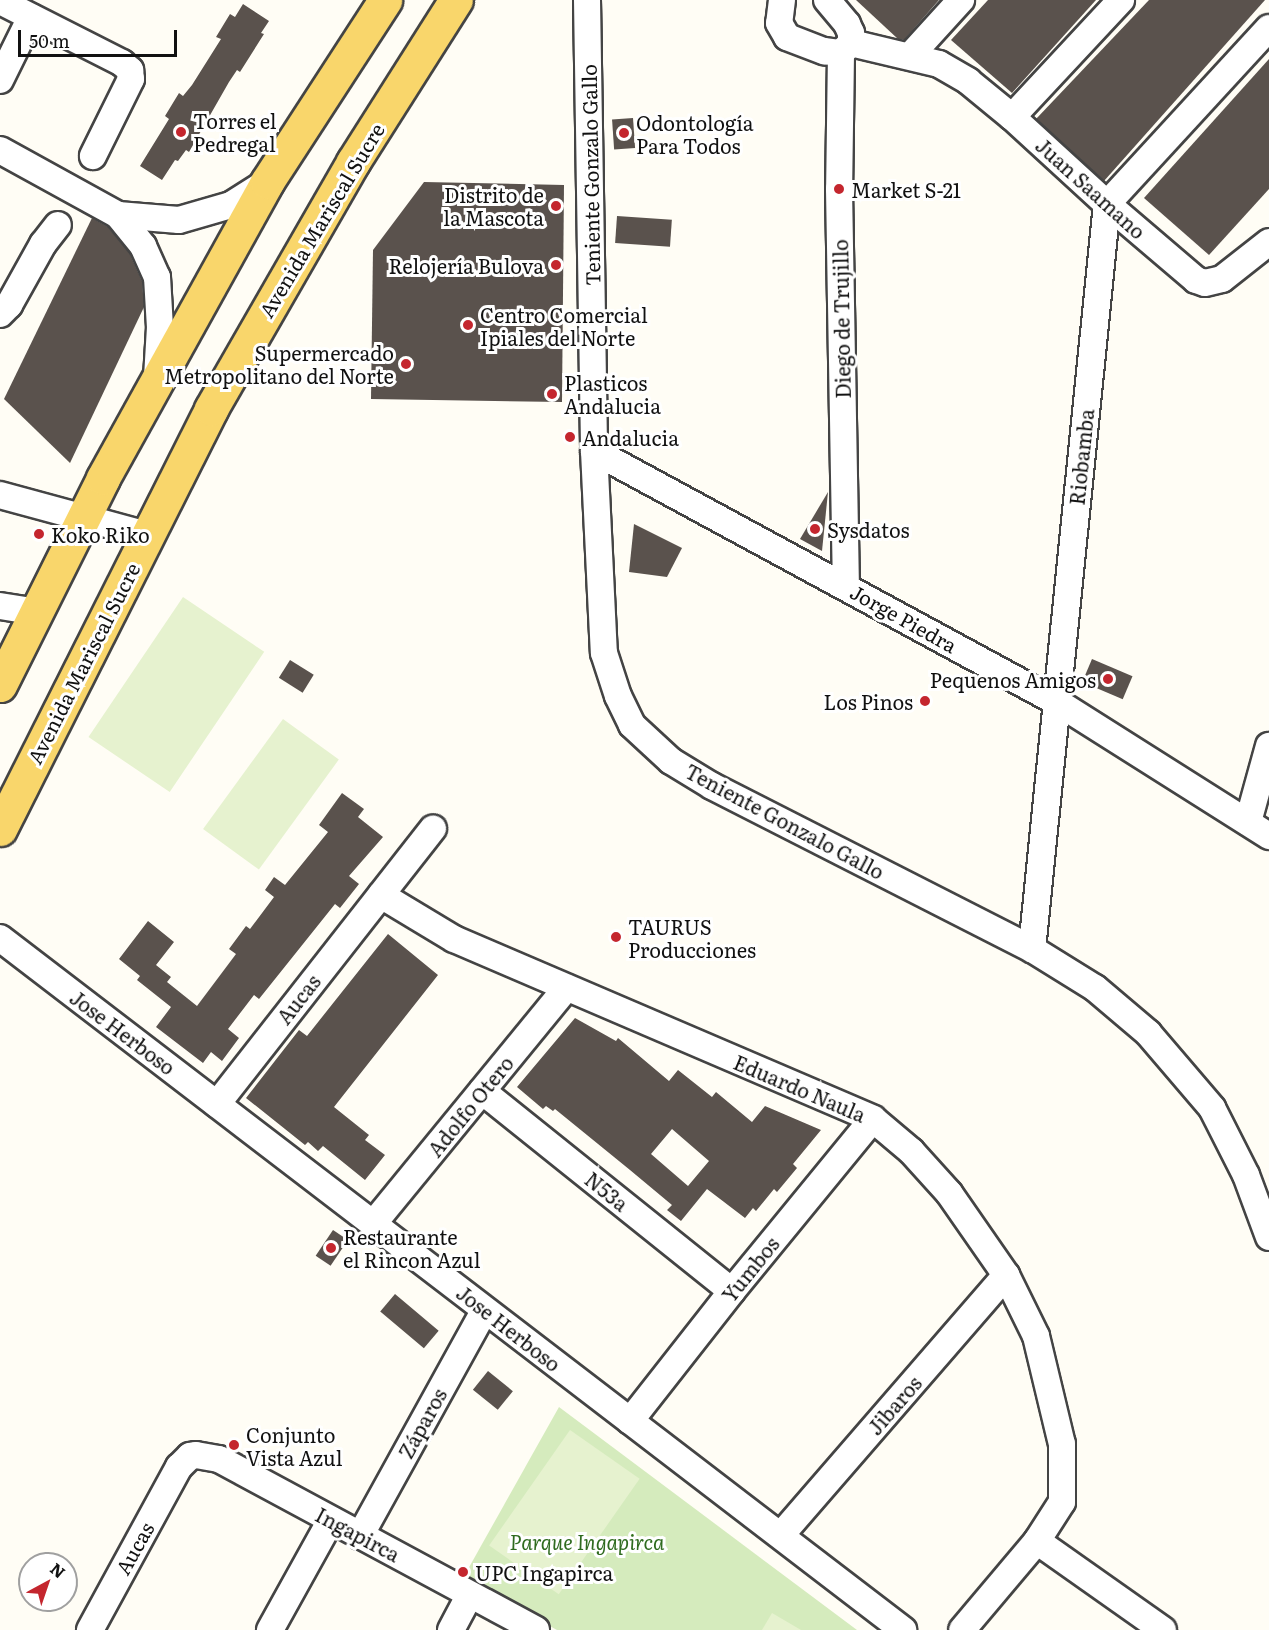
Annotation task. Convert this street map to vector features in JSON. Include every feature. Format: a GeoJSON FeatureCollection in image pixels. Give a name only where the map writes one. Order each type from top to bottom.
{"type":"FeatureCollection","features":[{"type":"Feature","properties":{"kind":"main road"},"geometry":{"type":"LineString","coordinates":[[0,685],[83,517],[267,182],[385,0]]}},
{"type":"Feature","properties":{"kind":"main road","name":"Avenida Mariscal Sucre"},"geometry":{"type":"LineString","coordinates":[[0,829],[211,409],[353,162],[456,0]]}},
{"type":"Feature","properties":{"kind":"street","name":"Teniente Gonzalo Gallo"},"geometry":{"type":"LineString","coordinates":[[587,0],[594,451],[604,653],[618,696],[632,725],[671,761],[712,786],[1032,949],[1095,988],[1148,1033],[1212,1108],[1246,1174],[1269,1236]]}},
{"type":"Feature","properties":{"kind":"street","name":"Juan Saamano"},"geometry":{"type":"LineString","coordinates":[[782,0],[779,23],[787,37],[824,51],[846,48],[910,56],[939,64],[968,81],[1012,117],[1190,276],[1204,283],[1222,279],[1269,243]]}},
{"type":"Feature","properties":{"kind":"street"},"geometry":{"type":"LineString","coordinates":[[827,0],[847,24],[851,33],[846,48]]}},
{"type":"Feature","properties":{"kind":"street"},"geometry":{"type":"LineString","coordinates":[[910,56],[960,0]]}},
{"type":"Feature","properties":{"kind":"street"},"geometry":{"type":"LineString","coordinates":[[1012,117],[1121,0]]}},
{"type":"Feature","properties":{"kind":"street"},"geometry":{"type":"LineString","coordinates":[[0,1],[122,63],[130,70],[131,80],[93,156]]}},
{"type":"Feature","properties":{"kind":"street"},"geometry":{"type":"LineString","coordinates":[[0,80],[31,17]]}},
{"type":"Feature","properties":{"kind":"street"},"geometry":{"type":"LineString","coordinates":[[1107,204],[1269,28]]}},
{"type":"Feature","properties":{"kind":"street","name":"Diego de Trujillo"},"geometry":{"type":"LineString","coordinates":[[846,48],[838,189],[846,586]]}},
{"type":"Feature","properties":{"kind":"street"},"geometry":{"type":"LineString","coordinates":[[0,150],[118,215],[143,246],[157,277],[160,327],[156,384]]}},
{"type":"Feature","properties":{"kind":"street"},"geometry":{"type":"LineString","coordinates":[[118,215],[179,220],[231,205],[267,182]]}},
{"type":"Feature","properties":{"kind":"street","name":"Riobamba"},"geometry":{"type":"LineString","coordinates":[[1032,949],[1107,204]]}},
{"type":"Feature","properties":{"kind":"street"},"geometry":{"type":"LineString","coordinates":[[0,314],[9,305],[43,244],[58,225]]}},
{"type":"Feature","properties":{"kind":"street","name":"Jorge Piedra"},"geometry":{"type":"LineString","coordinates":[[594,451],[1057,702],[1258,829]]}},
{"type":"Feature","properties":{"kind":"street"},"geometry":{"type":"LineString","coordinates":[[0,495],[147,535]]}},
{"type":"Feature","properties":{"kind":"street"},"geometry":{"type":"LineString","coordinates":[[0,606],[37,612]]}},
{"type":"Feature","properties":{"kind":"street"},"geometry":{"type":"LineString","coordinates":[[1258,829],[1269,746]]}},
{"type":"Feature","properties":{"kind":"street","name":"Aucas"},"geometry":{"type":"LineString","coordinates":[[217,1104],[433,829]]}},
{"type":"Feature","properties":{"kind":"street","name":"Eduardo Naula"},"geometry":{"type":"LineString","coordinates":[[381,895],[454,939],[873,1119],[911,1151],[949,1193],[1006,1275],[1036,1336],[1062,1444],[1062,1502],[1037,1541],[962,1630]]}},
{"type":"Feature","properties":{"kind":"street","name":"Jose Herboso"},"geometry":{"type":"LineString","coordinates":[[0,938],[903,1630]]}},
{"type":"Feature","properties":{"kind":"street","name":"Adolfo Otero"},"geometry":{"type":"LineString","coordinates":[[373,1224],[566,988]]}},
{"type":"Feature","properties":{"kind":"street","name":"N53a"},"geometry":{"type":"LineString","coordinates":[[482,1092],[732,1291]]}},
{"type":"Feature","properties":{"kind":"street","name":"Yumbos"},"geometry":{"type":"LineString","coordinates":[[630,1421],[732,1291],[873,1119]]}},
{"type":"Feature","properties":{"kind":"street","name":"Jibaros"},"geometry":{"type":"LineString","coordinates":[[781,1535],[1006,1275]]}},
{"type":"Feature","properties":{"kind":"street","name":"Záparos"},"geometry":{"type":"LineString","coordinates":[[360,1536],[485,1310]]}},
{"type":"Feature","properties":{"kind":"street","name":"Ingapirca"},"geometry":{"type":"LineString","coordinates":[[179,1467],[190,1456],[219,1459],[536,1630]]}},
{"type":"Feature","properties":{"kind":"street","name":"Aucas"},"geometry":{"type":"LineString","coordinates":[[90,1630],[179,1467]]}},
{"type":"Feature","properties":{"kind":"street"},"geometry":{"type":"LineString","coordinates":[[270,1630],[331,1520]]}},
{"type":"Feature","properties":{"kind":"street"},"geometry":{"type":"LineString","coordinates":[[1037,1541],[1163,1630]]}},
{"type":"Feature","properties":{"kind":"street"},"geometry":{"type":"LineString","coordinates":[[451,1630],[470,1595]]}},
{"type":"Feature","properties":{"kind":"green space"},"geometry":{"type":"Polygon","coordinates":[[[183,597],[264,652],[170,792],[88,737],[183,597]]]}},
{"type":"Feature","properties":{"kind":"green space"},"geometry":{"type":"Polygon","coordinates":[[[283,719],[339,760],[259,870],[203,829],[283,719]]]}},
{"type":"Feature","properties":{"kind":"green space","name":"Parque Ingapirca"},"geometry":{"type":"Polygon","coordinates":[[[559,1407],[857,1630],[557,1630],[463,1578],[559,1407]]]}},
{"type":"Feature","properties":{"kind":"green space"},"geometry":{"type":"Polygon","coordinates":[[[570,1430],[640,1479],[559,1594],[489,1546],[570,1430]]]}},
{"type":"Feature","properties":{"kind":"green space"},"geometry":{"type":"Polygon","coordinates":[[[772,1613],[801,1630],[762,1630],[772,1613]]]}},
{"type":"Feature","properties":{"kind":"building"},"geometry":{"type":"Polygon","coordinates":[[[856,0],[939,0],[904,40],[898,39],[856,0]]]}},
{"type":"Feature","properties":{"kind":"building"},"geometry":{"type":"Polygon","coordinates":[[[988,0],[1096,0],[1012,93],[951,40],[988,0]]]}},
{"type":"Feature","properties":{"kind":"building"},"geometry":{"type":"Polygon","coordinates":[[[1149,0],[1265,0],[1104,181],[1036,119],[1149,0]]]}},
{"type":"Feature","properties":{"kind":"building"},"geometry":{"type":"Polygon","coordinates":[[[243,4],[269,21],[261,33],[264,34],[240,72],[237,70],[229,82],[189,152],[186,150],[178,161],[175,160],[162,180],[140,166],[169,119],[165,116],[179,93],[183,96],[192,85],[221,39],[216,37],[230,14],[235,17],[243,4]]]}},
{"type":"Feature","properties":{"kind":"building"},"geometry":{"type":"Polygon","coordinates":[[[1269,59],[1269,189],[1209,255],[1144,198],[1269,59]]]}},
{"type":"Feature","properties":{"kind":"building","name":"Odontología Para Todos"},"geometry":{"type":"Polygon","coordinates":[[[633,118],[635,148],[614,149],[612,119],[633,118]]]}},
{"type":"Feature","properties":{"kind":"building","name":"Centro Comercial Ipiales del Norte"},"geometry":{"type":"Polygon","coordinates":[[[424,182],[564,185],[562,402],[371,399],[373,250],[424,182]]]}},
{"type":"Feature","properties":{"kind":"building"},"geometry":{"type":"Polygon","coordinates":[[[617,216],[672,220],[670,247],[615,243],[617,216]]]}},
{"type":"Feature","properties":{"kind":"building"},"geometry":{"type":"Polygon","coordinates":[[[92,218],[108,227],[129,252],[142,281],[144,307],[70,463],[4,399],[92,218]]]}},
{"type":"Feature","properties":{"kind":"building","name":"Sysdatos"},"geometry":{"type":"Polygon","coordinates":[[[828,492],[822,551],[800,539],[828,492]]]}},
{"type":"Feature","properties":{"kind":"building"},"geometry":{"type":"Polygon","coordinates":[[[634,524],[682,548],[667,577],[629,572],[634,524]]]}},
{"type":"Feature","properties":{"kind":"building","name":"Pequenos Amigos"},"geometry":{"type":"Polygon","coordinates":[[[1092,659],[1133,676],[1123,699],[1082,682],[1092,659]]]}},
{"type":"Feature","properties":{"kind":"building"},"geometry":{"type":"Polygon","coordinates":[[[290,660],[314,675],[303,693],[279,678],[290,660]]]}},
{"type":"Feature","properties":{"kind":"building"},"geometry":{"type":"Polygon","coordinates":[[[342,793],[364,809],[358,817],[383,837],[349,876],[359,884],[340,908],[335,904],[259,999],[254,995],[228,1029],[239,1038],[222,1061],[211,1052],[203,1063],[156,1027],[171,1007],[137,980],[140,976],[119,959],[148,921],[174,942],[156,965],[171,977],[167,982],[197,1006],[236,954],[229,949],[246,926],[250,929],[274,897],[265,890],[274,877],[285,885],[328,832],[319,825],[342,793]]]}},
{"type":"Feature","properties":{"kind":"building"},"geometry":{"type":"Polygon","coordinates":[[[388,934],[438,975],[334,1107],[369,1135],[365,1140],[385,1155],[365,1180],[323,1146],[318,1151],[308,1142],[305,1145],[246,1098],[299,1030],[307,1036],[388,934]]]}},
{"type":"Feature","properties":{"kind":"building"},"geometry":{"type":"Polygon","coordinates":[[[575,1018],[616,1041],[618,1038],[669,1081],[678,1070],[712,1097],[716,1092],[752,1122],[765,1106],[821,1130],[793,1164],[797,1168],[777,1192],[774,1189],[756,1211],[753,1208],[745,1218],[707,1189],[681,1221],[667,1210],[672,1205],[630,1170],[555,1109],[553,1111],[546,1106],[543,1109],[517,1087],[575,1018]],[[672,1129],[651,1154],[688,1186],[709,1161],[672,1129]]]}},
{"type":"Feature","properties":{"kind":"building","name":"Restaurante el Rincon Azul"},"geometry":{"type":"Polygon","coordinates":[[[333,1230],[348,1240],[331,1266],[316,1256],[333,1230]]]}},
{"type":"Feature","properties":{"kind":"building"},"geometry":{"type":"Polygon","coordinates":[[[395,1294],[439,1331],[424,1348],[380,1312],[395,1294]]]}},
{"type":"Feature","properties":{"kind":"building"},"geometry":{"type":"Polygon","coordinates":[[[488,1371],[513,1391],[498,1410],[473,1390],[488,1371]]]}},
{"type":"Feature","properties":{"kind":"place","name":"Torres el Pedregal"},"geometry":{"type":"Point","coordinates":[181,132]}},
{"type":"Feature","properties":{"kind":"place","name":"Odontología Para Todos"},"geometry":{"type":"Point","coordinates":[624,133]}},
{"type":"Feature","properties":{"kind":"place","name":"Market S-21"},"geometry":{"type":"Point","coordinates":[839,189]}},
{"type":"Feature","properties":{"kind":"place","name":"Distrito de la Mascota"},"geometry":{"type":"Point","coordinates":[556,206]}},
{"type":"Feature","properties":{"kind":"place","name":"Relojería Bulova"},"geometry":{"type":"Point","coordinates":[556,265]}},
{"type":"Feature","properties":{"kind":"place","name":"Centro Comercial Ipiales del Norte"},"geometry":{"type":"Point","coordinates":[468,325]}},
{"type":"Feature","properties":{"kind":"place","name":"Supermercado Metropolitano del Norte"},"geometry":{"type":"Point","coordinates":[406,364]}},
{"type":"Feature","properties":{"kind":"place","name":"Plasticos Andalucia"},"geometry":{"type":"Point","coordinates":[552,394]}},
{"type":"Feature","properties":{"kind":"place","name":"Andalucia"},"geometry":{"type":"Point","coordinates":[570,437]}},
{"type":"Feature","properties":{"kind":"place","name":"Sysdatos"},"geometry":{"type":"Point","coordinates":[815,529]}},
{"type":"Feature","properties":{"kind":"place","name":"Koko Riko"},"geometry":{"type":"Point","coordinates":[39,534]}},
{"type":"Feature","properties":{"kind":"place","name":"Pequenos Amigos"},"geometry":{"type":"Point","coordinates":[1108,679]}},
{"type":"Feature","properties":{"kind":"place","name":"Los Pinos"},"geometry":{"type":"Point","coordinates":[925,701]}},
{"type":"Feature","properties":{"kind":"place","name":"TAURUS Producciones"},"geometry":{"type":"Point","coordinates":[616,937]}},
{"type":"Feature","properties":{"kind":"place","name":"Restaurante el Rincon Azul"},"geometry":{"type":"Point","coordinates":[331,1248]}},
{"type":"Feature","properties":{"kind":"place","name":"Conjunto Vista Azul"},"geometry":{"type":"Point","coordinates":[234,1445]}},
{"type":"Feature","properties":{"kind":"place","name":"UPC Ingapirca"},"geometry":{"type":"Point","coordinates":[463,1572]}}]}
